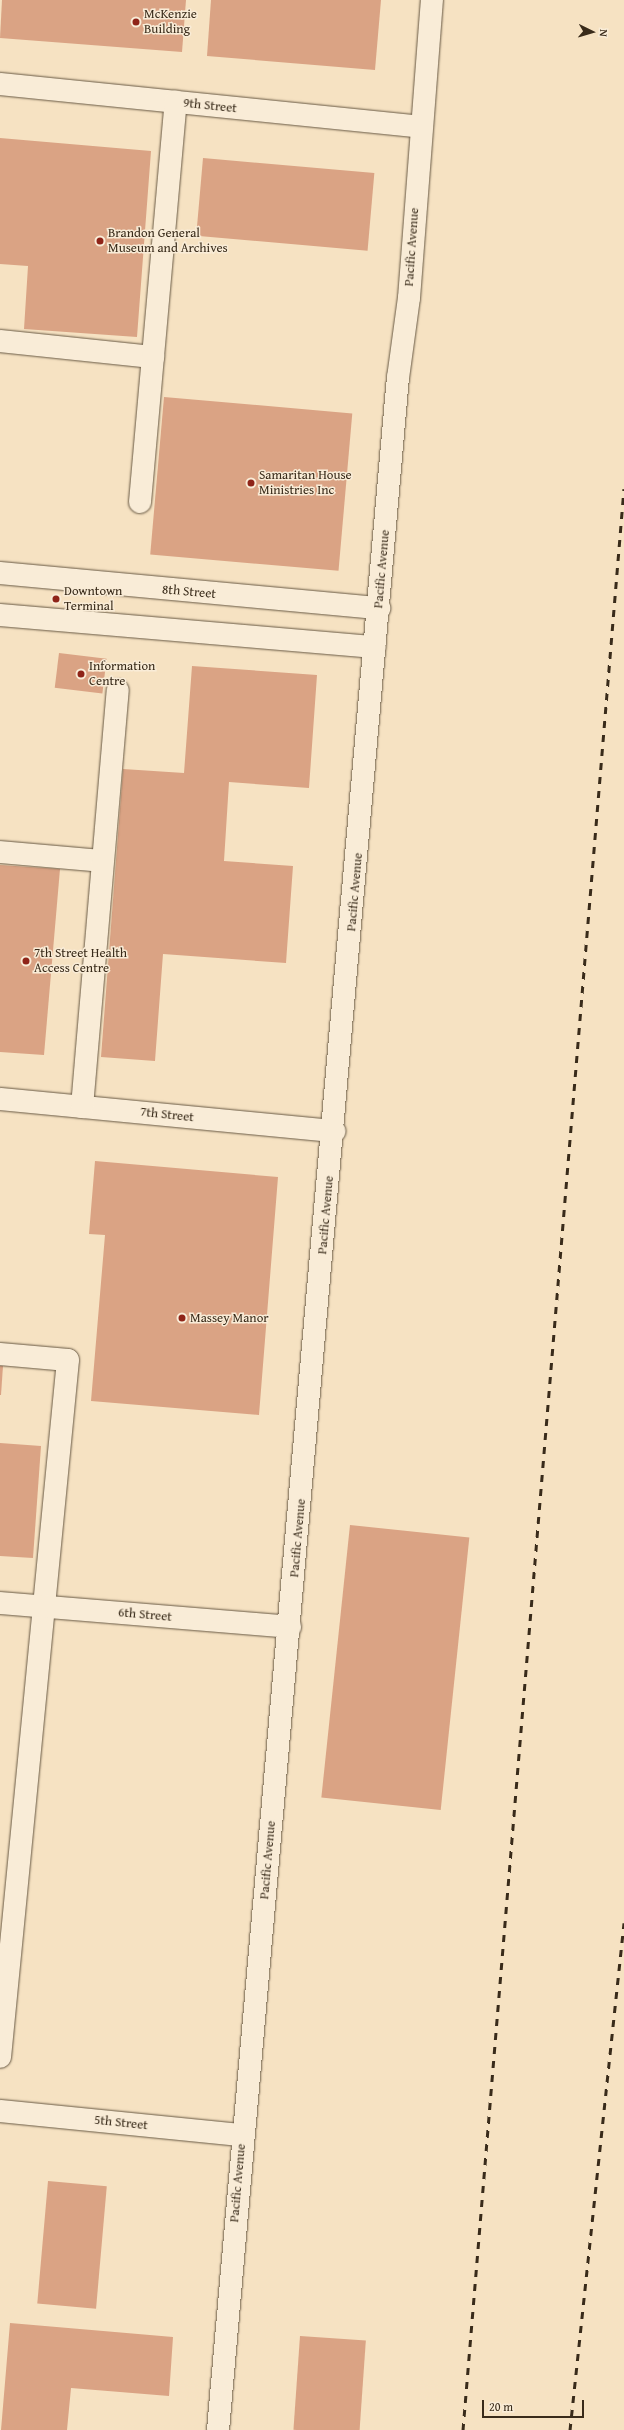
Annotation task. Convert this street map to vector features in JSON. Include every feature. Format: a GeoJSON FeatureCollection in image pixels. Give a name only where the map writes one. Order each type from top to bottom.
{"type":"FeatureCollection","features":[{"type":"Feature","properties":{"kind":"street","name":"Pacific Avenue"},"geometry":{"type":"LineString","coordinates":[[218,2430],[242,2135],[290,1627],[379,608],[409,298],[432,0]]}},
{"type":"Feature","properties":{"kind":"street","name":"9th Street"},"geometry":{"type":"LineString","coordinates":[[0,84],[421,127]]}},
{"type":"Feature","properties":{"kind":"street"},"geometry":{"type":"LineString","coordinates":[[140,502],[176,102]]}},
{"type":"Feature","properties":{"kind":"street"},"geometry":{"type":"LineString","coordinates":[[0,341],[153,357]]}},
{"type":"Feature","properties":{"kind":"street","name":"8th Street"},"geometry":{"type":"LineString","coordinates":[[0,573],[379,608]]}},
{"type":"Feature","properties":{"kind":"street"},"geometry":{"type":"LineString","coordinates":[[0,615],[376,647]]}},
{"type":"Feature","properties":{"kind":"street"},"geometry":{"type":"LineString","coordinates":[[82,1107],[102,861],[118,691]]}},
{"type":"Feature","properties":{"kind":"street"},"geometry":{"type":"LineString","coordinates":[[0,852],[102,861]]}},
{"type":"Feature","properties":{"kind":"street","name":"7th Street"},"geometry":{"type":"LineString","coordinates":[[0,1099],[334,1131]]}},
{"type":"Feature","properties":{"kind":"street"},"geometry":{"type":"LineString","coordinates":[[0,1354],[68,1360],[0,2057]]}},
{"type":"Feature","properties":{"kind":"street","name":"6th Street"},"geometry":{"type":"LineString","coordinates":[[0,1603],[290,1627]]}},
{"type":"Feature","properties":{"kind":"street","name":"5th Street"},"geometry":{"type":"LineString","coordinates":[[0,2111],[242,2135]]}},
{"type":"Feature","properties":{"kind":"building"},"geometry":{"type":"Polygon","coordinates":[[[2,0],[186,0],[182,52],[0,38],[2,0]]]}},
{"type":"Feature","properties":{"kind":"building"},"geometry":{"type":"Polygon","coordinates":[[[211,0],[381,0],[375,70],[207,56],[211,0]]]}},
{"type":"Feature","properties":{"kind":"building","name":"Brandon General Museum and Archives"},"geometry":{"type":"Polygon","coordinates":[[[0,138],[151,151],[137,337],[24,329],[28,266],[0,264],[0,138]]]}},
{"type":"Feature","properties":{"kind":"building"},"geometry":{"type":"Polygon","coordinates":[[[203,158],[374,173],[368,251],[196,236],[203,158]]]}},
{"type":"Feature","properties":{"kind":"building","name":"Samaritan House Ministries Inc"},"geometry":{"type":"Polygon","coordinates":[[[164,397],[352,413],[339,571],[150,554],[164,397]]]}},
{"type":"Feature","properties":{"kind":"building","name":"Information Centre"},"geometry":{"type":"Polygon","coordinates":[[[59,653],[107,659],[102,694],[55,688],[59,653]]]}},
{"type":"Feature","properties":{"kind":"building"},"geometry":{"type":"Polygon","coordinates":[[[192,666],[317,675],[309,788],[229,782],[224,861],[293,866],[286,963],[163,954],[155,1061],[101,1057],[123,769],[184,773],[192,666]]]}},
{"type":"Feature","properties":{"kind":"building","name":"7th Street Health Access Centre"},"geometry":{"type":"Polygon","coordinates":[[[0,865],[60,869],[44,1055],[0,1052],[0,865]]]}},
{"type":"Feature","properties":{"kind":"building","name":"Massey Manor"},"geometry":{"type":"Polygon","coordinates":[[[95,1161],[278,1177],[259,1415],[91,1401],[105,1235],[89,1234],[95,1161]]]}},
{"type":"Feature","properties":{"kind":"building"},"geometry":{"type":"Polygon","coordinates":[[[0,1366],[3,1366],[1,1395],[0,1395],[0,1366]]]}},
{"type":"Feature","properties":{"kind":"building"},"geometry":{"type":"Polygon","coordinates":[[[0,1443],[41,1446],[33,1558],[0,1556],[0,1443]]]}},
{"type":"Feature","properties":{"kind":"building"},"geometry":{"type":"Polygon","coordinates":[[[350,1525],[469,1538],[441,1810],[321,1797],[350,1525]]]}},
{"type":"Feature","properties":{"kind":"building"},"geometry":{"type":"Polygon","coordinates":[[[48,2181],[107,2186],[96,2309],[37,2304],[48,2181]]]}},
{"type":"Feature","properties":{"kind":"building"},"geometry":{"type":"Polygon","coordinates":[[[10,2323],[173,2337],[169,2396],[71,2388],[67,2430],[1,2430],[10,2323]]]}},
{"type":"Feature","properties":{"kind":"building"},"geometry":{"type":"Polygon","coordinates":[[[300,2336],[366,2341],[360,2430],[293,2430],[300,2336]]]}},
{"type":"Feature","properties":{"kind":"railway"},"geometry":{"type":"LineString","coordinates":[[463,2430],[624,489]]}},
{"type":"Feature","properties":{"kind":"railway"},"geometry":{"type":"LineString","coordinates":[[570,2430],[624,1923]]}},
{"type":"Feature","properties":{"kind":"place","name":"McKenzie Building"},"geometry":{"type":"Point","coordinates":[136,22]}},
{"type":"Feature","properties":{"kind":"place","name":"Brandon General Museum and Archives"},"geometry":{"type":"Point","coordinates":[100,241]}},
{"type":"Feature","properties":{"kind":"place","name":"Samaritan House Ministries Inc"},"geometry":{"type":"Point","coordinates":[251,483]}},
{"type":"Feature","properties":{"kind":"place","name":"Downtown Terminal"},"geometry":{"type":"Point","coordinates":[56,599]}},
{"type":"Feature","properties":{"kind":"place","name":"Information Centre"},"geometry":{"type":"Point","coordinates":[81,674]}},
{"type":"Feature","properties":{"kind":"place","name":"7th Street Health Access Centre"},"geometry":{"type":"Point","coordinates":[26,961]}},
{"type":"Feature","properties":{"kind":"place","name":"Massey Manor"},"geometry":{"type":"Point","coordinates":[182,1318]}}]}
